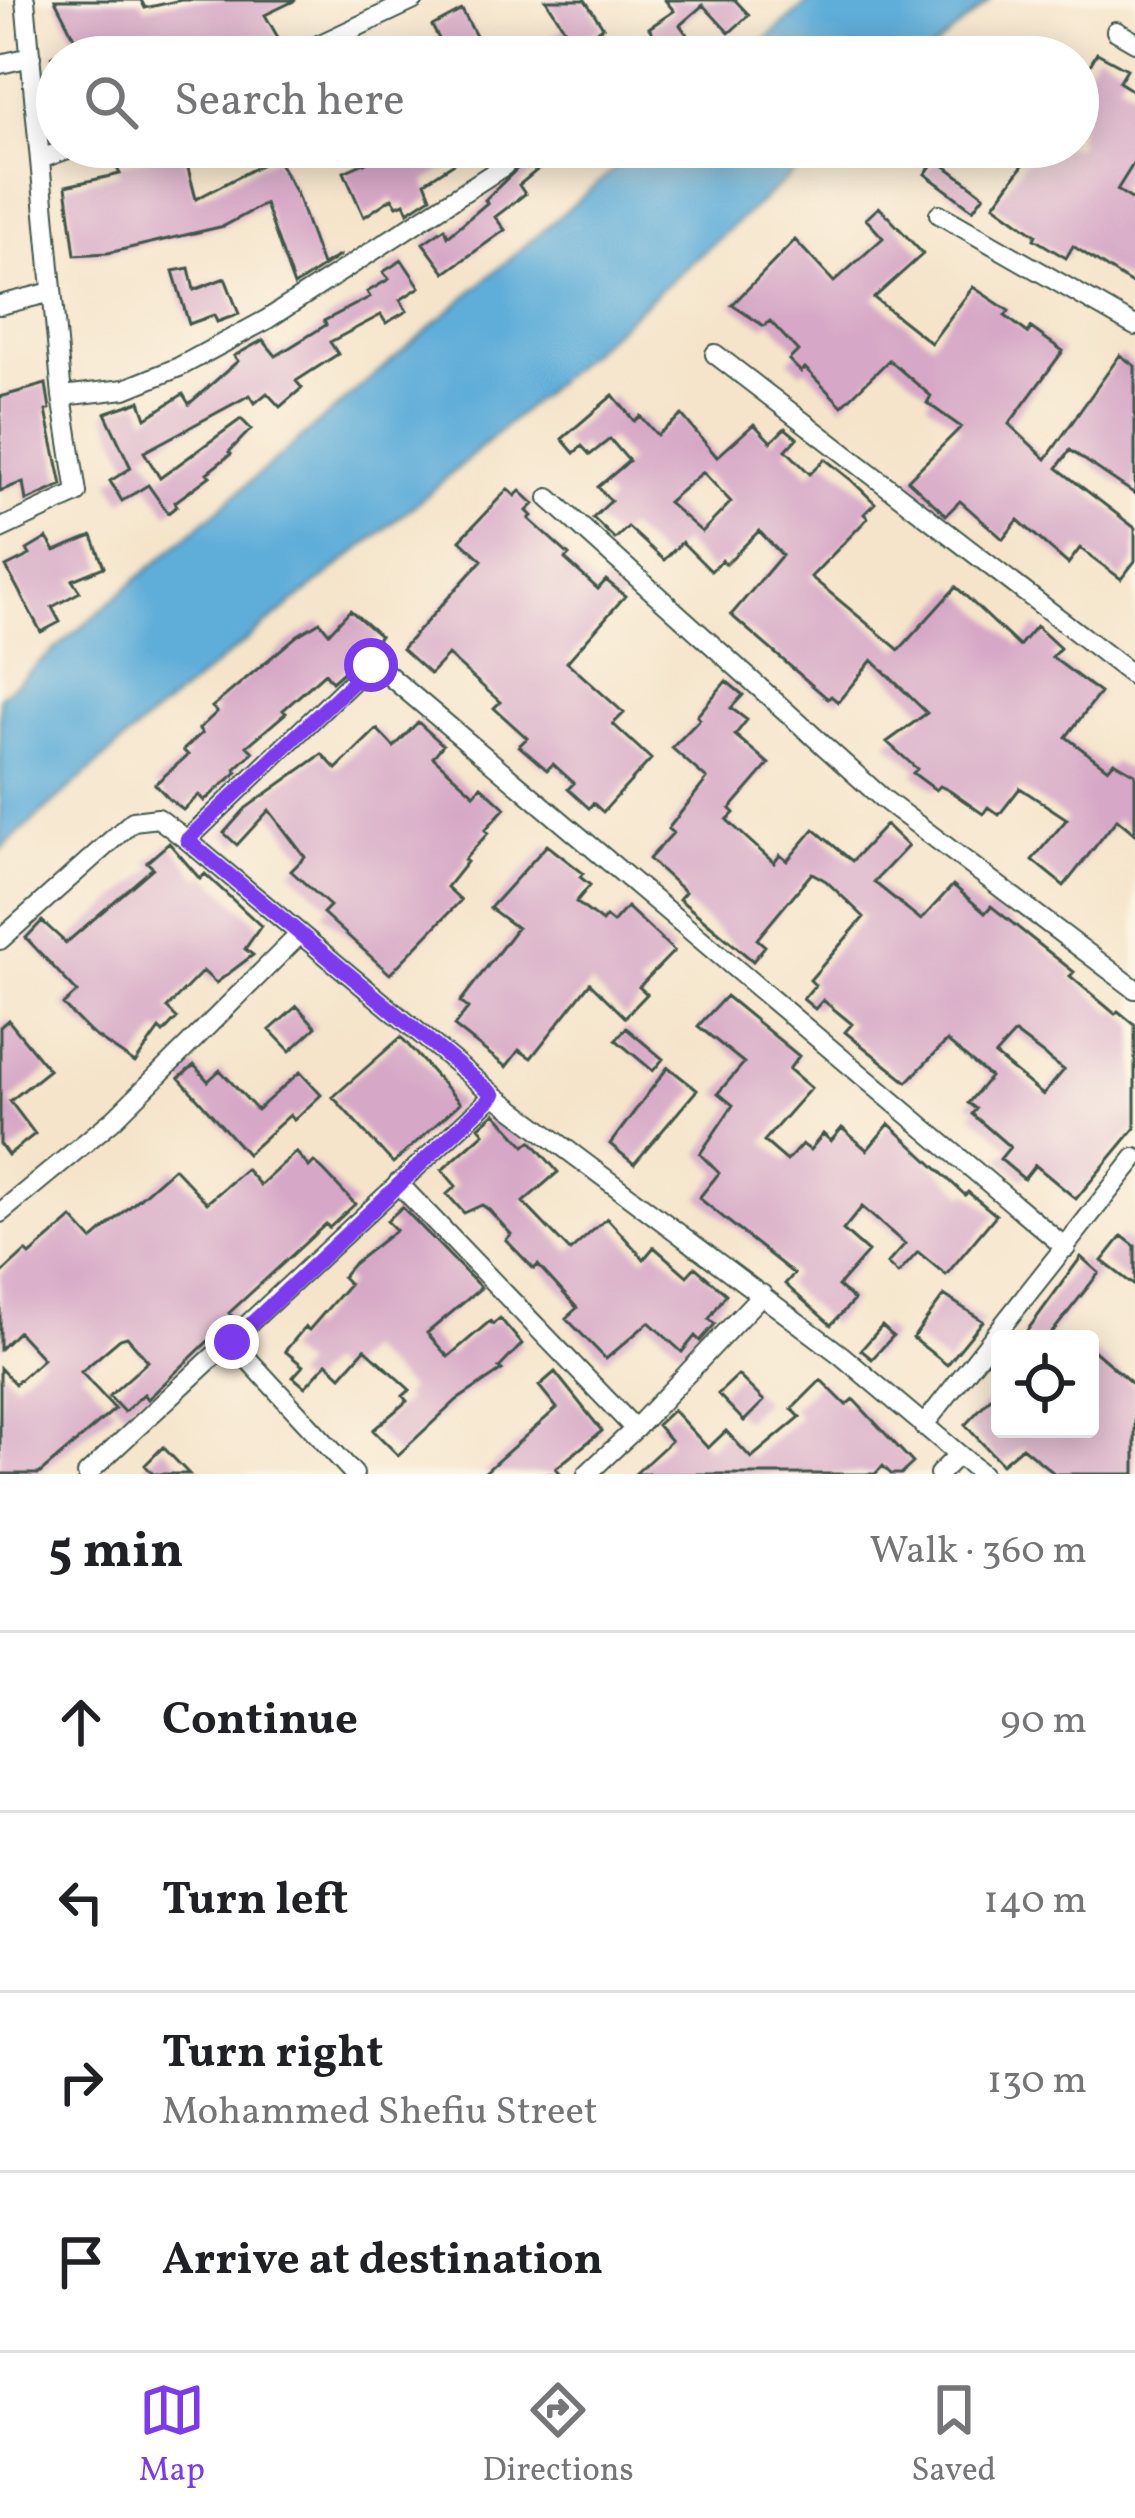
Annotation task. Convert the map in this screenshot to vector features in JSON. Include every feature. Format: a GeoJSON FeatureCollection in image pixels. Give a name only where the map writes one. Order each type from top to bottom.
{"type":"FeatureCollection","features":[{"type":"Feature","properties":{"kind":"street"},"geometry":{"type":"LineString","coordinates":[[26,0],[36,94]]}},
{"type":"Feature","properties":{"kind":"street"},"geometry":{"type":"LineString","coordinates":[[338,36],[414,0]]}},
{"type":"Feature","properties":{"kind":"street"},"geometry":{"type":"LineString","coordinates":[[1116,31],[1135,42]]}},
{"type":"Feature","properties":{"kind":"street"},"geometry":{"type":"LineString","coordinates":[[0,64],[32,58]]}},
{"type":"Feature","properties":{"kind":"street"},"geometry":{"type":"LineString","coordinates":[[0,530],[77,493],[62,396],[44,168]]}},
{"type":"Feature","properties":{"kind":"street"},"geometry":{"type":"LineString","coordinates":[[62,396],[125,389],[179,367],[266,320],[501,168]]}},
{"type":"Feature","properties":{"kind":"street"},"geometry":{"type":"LineString","coordinates":[[939,214],[1135,326]]}},
{"type":"Feature","properties":{"kind":"street"},"geometry":{"type":"LineString","coordinates":[[0,304],[52,292]]}},
{"type":"Feature","properties":{"kind":"street"},"geometry":{"type":"LineString","coordinates":[[716,354],[1135,677]]}},
{"type":"Feature","properties":{"kind":"street"},"geometry":{"type":"LineString","coordinates":[[549,498],[882,798],[1135,989]]}},
{"type":"Feature","properties":{"kind":"street"},"geometry":{"type":"LineString","coordinates":[[187,840],[363,670],[371,665],[380,668],[1066,1248]]}},
{"type":"Feature","properties":{"kind":"street"},"geometry":{"type":"LineString","coordinates":[[0,940],[134,821],[158,818],[494,1095],[762,1294],[982,1474]]}},
{"type":"Feature","properties":{"kind":"street"},"geometry":{"type":"LineString","coordinates":[[0,1214],[114,1120],[300,934]]}},
{"type":"Feature","properties":{"kind":"street"},"geometry":{"type":"LineString","coordinates":[[86,1474],[494,1095]]}},
{"type":"Feature","properties":{"kind":"street"},"geometry":{"type":"LineString","coordinates":[[923,1426],[1135,1158]]}},
{"type":"Feature","properties":{"kind":"street"},"geometry":{"type":"LineString","coordinates":[[398,1183],[635,1429]]}},
{"type":"Feature","properties":{"kind":"street"},"geometry":{"type":"LineString","coordinates":[[587,1474],[762,1294]]}},
{"type":"Feature","properties":{"kind":"street"},"geometry":{"type":"LineString","coordinates":[[232,1342],[354,1474]]}},
{"type":"Feature","properties":{"kind":"street"},"geometry":{"type":"LineString","coordinates":[[938,1474],[958,1456]]}},
{"type":"Feature","properties":{"kind":"water"},"geometry":{"type":"Polygon","coordinates":[[[811,0],[990,0],[949,36],[769,36],[811,0]]]}},
{"type":"Feature","properties":{"kind":"water"},"geometry":{"type":"Polygon","coordinates":[[[616,168],[799,168],[428,494],[150,718],[0,850],[0,697],[616,168]]]}},
{"type":"Feature","properties":{"kind":"building"},"geometry":{"type":"Polygon","coordinates":[[[55,0],[141,0],[145,8],[181,0],[296,0],[265,15],[277,36],[73,36],[55,0]]]}},
{"type":"Feature","properties":{"kind":"building"},"geometry":{"type":"Polygon","coordinates":[[[546,0],[585,0],[603,27],[589,36],[552,36],[564,28],[546,0]]]}},
{"type":"Feature","properties":{"kind":"building"},"geometry":{"type":"Polygon","coordinates":[[[665,0],[735,0],[749,15],[729,33],[703,5],[680,25],[688,36],[655,36],[649,28],[674,11],[665,0]]]}},
{"type":"Feature","properties":{"kind":"building"},"geometry":{"type":"Polygon","coordinates":[[[462,10],[476,36],[437,36],[432,26],[462,10]]]}},
{"type":"Feature","properties":{"kind":"building"},"geometry":{"type":"Polygon","coordinates":[[[1099,54],[1127,69],[1119,82],[1135,92],[1135,161],[1117,190],[1135,201],[1135,286],[1073,246],[1066,258],[1034,239],[1036,235],[994,205],[1021,168],[1099,168],[1099,54]]]}},
{"type":"Feature","properties":{"kind":"building"},"geometry":{"type":"Polygon","coordinates":[[[117,168],[188,168],[196,199],[255,168],[282,168],[322,265],[341,255],[294,286],[265,204],[224,226],[108,253],[75,255],[66,186],[120,174],[117,168]]]}},
{"type":"Feature","properties":{"kind":"building"},"geometry":{"type":"Polygon","coordinates":[[[353,168],[447,168],[425,182],[431,197],[408,212],[404,203],[397,206],[392,198],[364,217],[344,172],[353,168]]]}},
{"type":"Feature","properties":{"kind":"building"},"geometry":{"type":"Polygon","coordinates":[[[518,168],[540,168],[519,185],[525,194],[495,217],[505,230],[445,273],[423,243],[445,228],[448,236],[518,168]]]}},
{"type":"Feature","properties":{"kind":"building"},"geometry":{"type":"Polygon","coordinates":[[[929,168],[948,168],[984,195],[973,210],[925,174],[929,168]]]}},
{"type":"Feature","properties":{"kind":"building"},"geometry":{"type":"Polygon","coordinates":[[[879,207],[923,254],[874,298],[931,343],[973,287],[1009,311],[1005,316],[1028,333],[1031,328],[1063,351],[1009,424],[1046,459],[1120,355],[1135,366],[1135,494],[1070,450],[1057,468],[1135,528],[1135,561],[1121,579],[1080,548],[1068,564],[1018,520],[1003,539],[960,501],[946,515],[908,480],[961,427],[927,403],[931,396],[889,360],[842,406],[805,368],[801,372],[789,360],[798,351],[770,321],[764,326],[732,305],[795,240],[834,282],[883,238],[866,219],[879,207]]]}},
{"type":"Feature","properties":{"kind":"building"},"geometry":{"type":"Polygon","coordinates":[[[402,260],[420,287],[400,300],[407,311],[386,323],[381,315],[330,342],[338,354],[296,381],[302,388],[280,407],[267,393],[255,403],[250,395],[144,452],[160,478],[241,419],[251,429],[207,473],[210,476],[175,502],[177,506],[168,513],[148,485],[122,501],[110,481],[131,468],[105,413],[140,401],[146,418],[183,394],[189,404],[238,361],[234,356],[263,340],[276,356],[326,325],[324,321],[370,297],[367,292],[389,279],[383,272],[402,260]]]}},
{"type":"Feature","properties":{"kind":"building"},"geometry":{"type":"Polygon","coordinates":[[[189,268],[194,290],[225,278],[239,314],[217,322],[214,315],[189,324],[173,271],[189,268]]]}},
{"type":"Feature","properties":{"kind":"building"},"geometry":{"type":"Polygon","coordinates":[[[46,384],[50,409],[46,411],[62,485],[26,501],[23,482],[0,491],[0,397],[46,384]]]}},
{"type":"Feature","properties":{"kind":"building"},"geometry":{"type":"Polygon","coordinates":[[[613,395],[634,421],[640,416],[657,435],[682,415],[717,457],[754,424],[771,442],[785,428],[797,438],[786,450],[810,474],[825,459],[875,503],[864,514],[868,518],[811,577],[899,650],[956,587],[1019,646],[1036,626],[1060,648],[1052,657],[1100,693],[1066,737],[1108,769],[1114,762],[1135,774],[1135,834],[1117,819],[1064,886],[1032,860],[1067,819],[1020,788],[999,815],[988,807],[983,814],[913,773],[917,769],[887,742],[927,713],[872,660],[838,702],[831,696],[828,699],[731,615],[782,555],[759,531],[726,564],[722,560],[711,571],[682,542],[664,560],[628,527],[615,539],[593,518],[611,501],[598,487],[629,461],[610,439],[590,455],[582,446],[574,453],[562,439],[613,395]],[[703,472],[668,502],[702,532],[731,502],[703,472]]]}},
{"type":"Feature","properties":{"kind":"building"},"geometry":{"type":"Polygon","coordinates":[[[508,489],[515,496],[520,491],[534,504],[527,511],[532,516],[529,519],[569,555],[565,559],[598,589],[606,580],[625,596],[567,662],[624,713],[613,724],[651,759],[603,812],[593,803],[589,808],[568,789],[574,783],[553,764],[547,770],[519,746],[527,738],[494,708],[500,702],[448,655],[430,674],[402,649],[482,560],[460,540],[508,489]]]}},
{"type":"Feature","properties":{"kind":"building"},"geometry":{"type":"Polygon","coordinates":[[[92,536],[104,567],[72,580],[80,592],[52,607],[60,622],[41,632],[6,567],[30,555],[27,550],[47,538],[55,551],[92,536]]]}},
{"type":"Feature","properties":{"kind":"building"},"geometry":{"type":"Polygon","coordinates":[[[350,610],[380,636],[364,654],[332,682],[325,673],[283,710],[286,713],[247,746],[253,752],[237,772],[204,801],[199,795],[183,810],[169,799],[155,784],[188,755],[183,750],[217,712],[212,707],[298,635],[320,622],[329,633],[350,610]]]}},
{"type":"Feature","properties":{"kind":"building"},"geometry":{"type":"Polygon","coordinates":[[[726,681],[743,695],[731,708],[747,720],[735,735],[769,764],[730,809],[734,813],[727,820],[774,863],[780,855],[787,861],[814,829],[852,861],[886,825],[908,846],[874,882],[921,920],[953,885],[985,913],[991,906],[1074,972],[1070,976],[1115,1014],[1118,1011],[1135,1025],[1135,1128],[1076,1199],[1035,1165],[1024,1179],[1000,1159],[1010,1147],[972,1114],[976,1109],[968,1103],[990,1077],[947,1041],[907,1082],[845,1032],[852,1024],[823,1000],[815,1009],[803,999],[815,985],[810,980],[864,917],[826,881],[812,873],[757,939],[765,946],[753,961],[679,899],[685,892],[649,859],[673,833],[668,829],[707,779],[672,748],[700,719],[697,716],[726,681]],[[1015,1033],[995,1055],[1043,1095],[1064,1070],[1015,1033]]]}},
{"type":"Feature","properties":{"kind":"building"},"geometry":{"type":"Polygon","coordinates":[[[418,722],[443,745],[433,757],[474,794],[481,786],[505,808],[447,887],[461,900],[390,974],[323,913],[330,906],[291,871],[305,857],[269,810],[237,845],[224,833],[246,808],[322,754],[336,769],[377,729],[394,747],[418,722]]]}},
{"type":"Feature","properties":{"kind":"building"},"geometry":{"type":"Polygon","coordinates":[[[169,843],[200,879],[205,874],[261,926],[245,949],[253,955],[216,983],[203,971],[167,1008],[177,1018],[163,1033],[159,1029],[135,1063],[91,1033],[63,1005],[77,992],[26,938],[42,921],[66,943],[153,868],[147,862],[169,843]]]}},
{"type":"Feature","properties":{"kind":"building"},"geometry":{"type":"Polygon","coordinates":[[[547,845],[583,873],[580,877],[590,885],[576,902],[602,922],[606,917],[613,923],[627,907],[674,951],[639,987],[647,994],[625,1017],[590,983],[531,1058],[519,1050],[506,1067],[454,1026],[468,1008],[460,1002],[517,928],[490,908],[547,845]]]}},
{"type":"Feature","properties":{"kind":"building"},"geometry":{"type":"Polygon","coordinates":[[[726,996],[799,1056],[789,1069],[811,1088],[764,1141],[787,1161],[802,1144],[810,1150],[823,1134],[831,1141],[842,1128],[867,1150],[889,1124],[965,1195],[968,1192],[996,1215],[946,1275],[918,1252],[898,1274],[887,1264],[905,1244],[862,1207],[843,1230],[868,1252],[838,1286],[854,1300],[831,1325],[785,1284],[794,1274],[699,1198],[719,1173],[700,1154],[733,1105],[718,1093],[744,1063],[698,1026],[726,996]]]}},
{"type":"Feature","properties":{"kind":"building"},"geometry":{"type":"Polygon","coordinates":[[[297,1006],[316,1027],[290,1051],[270,1030],[297,1006]]]}},
{"type":"Feature","properties":{"kind":"building"},"geometry":{"type":"Polygon","coordinates":[[[8,1020],[49,1070],[10,1101],[35,1134],[8,1155],[0,1144],[0,1027],[8,1020]]]}},
{"type":"Feature","properties":{"kind":"building"},"geometry":{"type":"Polygon","coordinates":[[[626,1028],[663,1059],[653,1071],[616,1040],[626,1028]]]}},
{"type":"Feature","properties":{"kind":"building"},"geometry":{"type":"Polygon","coordinates":[[[401,1037],[460,1103],[393,1163],[333,1097],[401,1037]]]}},
{"type":"Feature","properties":{"kind":"building"},"geometry":{"type":"Polygon","coordinates":[[[194,1065],[208,1081],[220,1070],[257,1110],[300,1072],[321,1095],[294,1120],[290,1115],[247,1154],[179,1078],[194,1065]]]}},
{"type":"Feature","properties":{"kind":"building"},"geometry":{"type":"Polygon","coordinates":[[[668,1067],[697,1090],[634,1164],[610,1144],[668,1067]]]}},
{"type":"Feature","properties":{"kind":"building"},"geometry":{"type":"Polygon","coordinates":[[[495,1113],[525,1146],[531,1141],[558,1172],[523,1202],[570,1251],[607,1218],[644,1259],[654,1247],[687,1276],[695,1267],[726,1294],[709,1319],[715,1324],[700,1341],[695,1336],[682,1352],[649,1322],[606,1359],[566,1318],[577,1308],[538,1265],[534,1269],[506,1240],[511,1234],[489,1210],[482,1205],[464,1213],[447,1194],[456,1186],[442,1170],[484,1133],[479,1127],[495,1113]]]}},
{"type":"Feature","properties":{"kind":"building"},"geometry":{"type":"Polygon","coordinates":[[[296,1152],[309,1167],[314,1162],[355,1204],[329,1228],[326,1224],[229,1313],[233,1317],[148,1399],[144,1394],[124,1412],[109,1396],[148,1361],[127,1337],[120,1339],[81,1372],[115,1409],[39,1474],[0,1474],[0,1368],[15,1384],[43,1359],[18,1332],[0,1349],[0,1275],[72,1218],[92,1240],[174,1168],[207,1203],[246,1169],[260,1185],[296,1152]]]}},
{"type":"Feature","properties":{"kind":"building"},"geometry":{"type":"Polygon","coordinates":[[[402,1207],[481,1288],[427,1333],[448,1357],[490,1321],[493,1324],[500,1318],[522,1344],[499,1368],[502,1370],[457,1400],[398,1455],[373,1430],[407,1401],[403,1396],[410,1390],[365,1349],[341,1376],[327,1363],[305,1387],[293,1377],[303,1366],[285,1351],[349,1284],[342,1277],[353,1264],[396,1230],[387,1221],[402,1207]]]}},
{"type":"Feature","properties":{"kind":"building"},"geometry":{"type":"Polygon","coordinates":[[[1122,1236],[1135,1246],[1135,1286],[1102,1261],[1122,1236]]]}},
{"type":"Feature","properties":{"kind":"building"},"geometry":{"type":"Polygon","coordinates":[[[1081,1257],[1099,1273],[1054,1330],[1028,1330],[1081,1257]]]}},
{"type":"Feature","properties":{"kind":"building"},"geometry":{"type":"Polygon","coordinates":[[[944,1295],[983,1321],[947,1365],[913,1338],[944,1295]]]}},
{"type":"Feature","properties":{"kind":"building"},"geometry":{"type":"Polygon","coordinates":[[[882,1326],[893,1336],[872,1359],[861,1350],[882,1326]]]}},
{"type":"Feature","properties":{"kind":"building"},"geometry":{"type":"Polygon","coordinates":[[[1099,1355],[1135,1386],[1135,1474],[1055,1474],[1022,1447],[1002,1464],[965,1425],[991,1398],[991,1438],[1099,1438],[1099,1355]]]}},
{"type":"Feature","properties":{"kind":"building"},"geometry":{"type":"Polygon","coordinates":[[[555,1372],[602,1431],[556,1468],[561,1474],[483,1474],[557,1408],[539,1386],[555,1372]]]}},
{"type":"Feature","properties":{"kind":"building"},"geometry":{"type":"Polygon","coordinates":[[[738,1375],[764,1401],[744,1421],[718,1394],[738,1375]]]}},
{"type":"Feature","properties":{"kind":"building"},"geometry":{"type":"Polygon","coordinates":[[[821,1380],[846,1405],[853,1399],[913,1463],[901,1474],[891,1474],[883,1466],[875,1474],[635,1474],[671,1441],[657,1425],[673,1410],[708,1448],[726,1431],[751,1458],[800,1417],[792,1409],[821,1380]]]}},
{"type":"Feature","properties":{"kind":"building"},"geometry":{"type":"Polygon","coordinates":[[[163,1447],[189,1474],[153,1474],[145,1465],[163,1447]]]}},
{"type":"Feature","properties":{"kind":"route"},"geometry":{"type":"LineString","coordinates":[[232,1342],[494,1095],[187,840],[371,665]]}}]}
